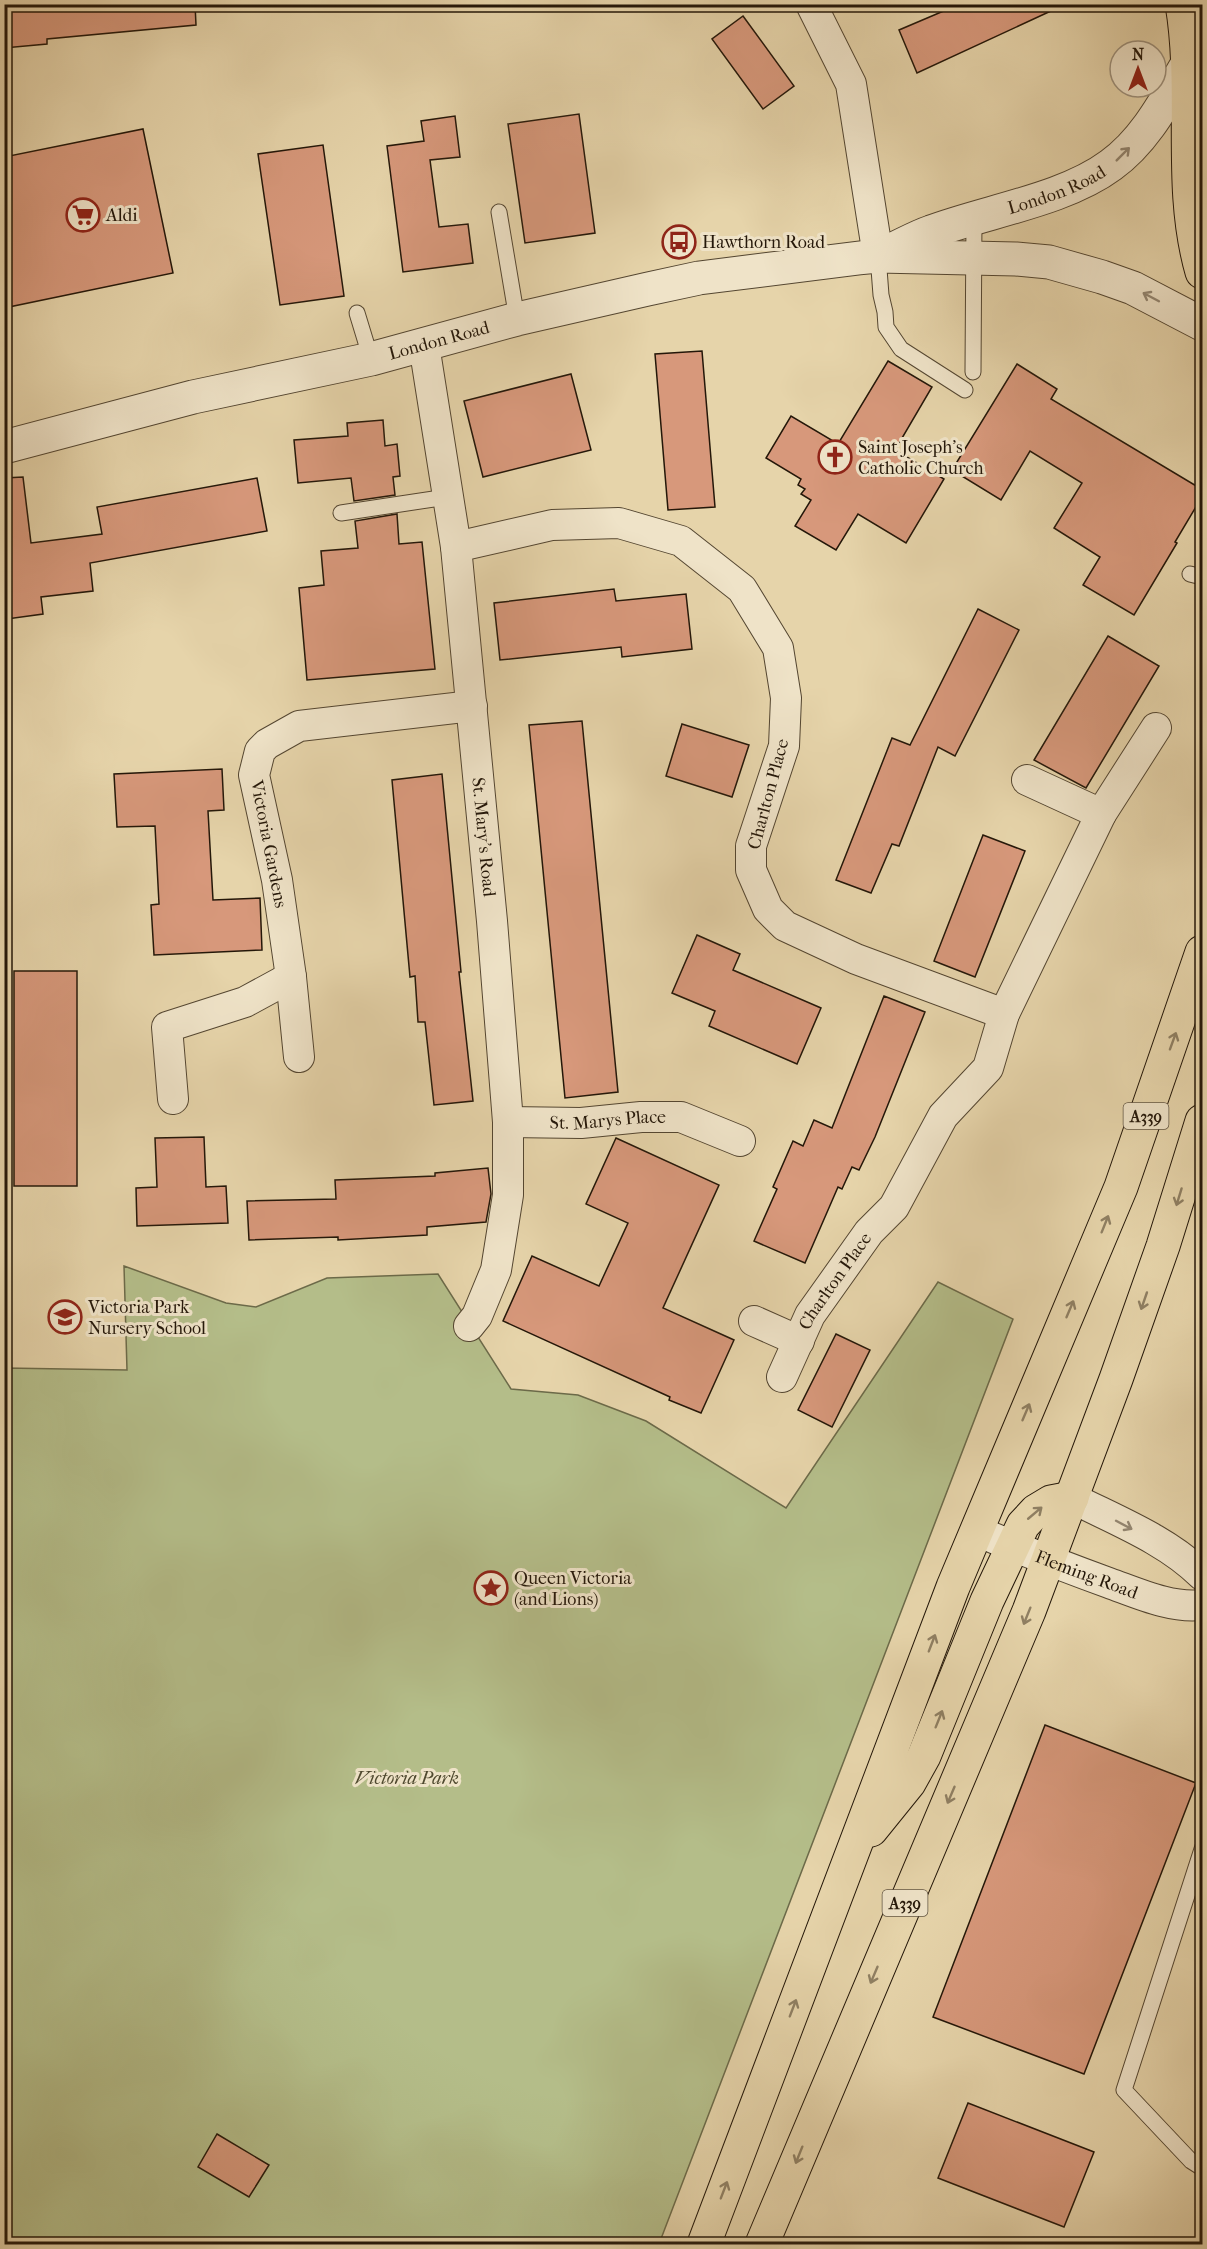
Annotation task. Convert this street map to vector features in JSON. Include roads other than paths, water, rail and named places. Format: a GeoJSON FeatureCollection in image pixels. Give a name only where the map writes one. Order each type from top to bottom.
{"type":"FeatureCollection","features":[{"type":"Feature","properties":{"kind":"highway"},"geometry":{"type":"LineString","coordinates":[[1182,4],[1188,63],[1191,215],[1203,272]]}},
{"type":"Feature","properties":{"kind":"highway","name":"A339"},"geometry":{"type":"LineString","coordinates":[[704,2244],[953,1587],[1120,1187],[1203,952]]}},
{"type":"Feature","properties":{"kind":"highway","name":"A339"},"geometry":{"type":"LineString","coordinates":[[762,2244],[1029,1611],[1163,1246],[1203,1121]]}},
{"type":"Feature","properties":{"kind":"highway"},"geometry":{"type":"LineString","coordinates":[[1011,1546],[1023,1525],[1036,1511],[1051,1502],[1072,1498]]}},
{"type":"Feature","properties":{"kind":"highway","name":"A339"},"geometry":{"type":"LineString","coordinates":[[851,1855],[909,1783],[924,1756],[1011,1546]]}},
{"type":"Feature","properties":{"kind":"street"},"geometry":{"type":"LineString","coordinates":[[811,4],[851,84],[878,256]]}},
{"type":"Feature","properties":{"kind":"street","name":"London Road"},"geometry":{"type":"LineString","coordinates":[[878,256],[931,232],[1071,185],[1113,164],[1138,139],[1157,114],[1188,63]]}},
{"type":"Feature","properties":{"kind":"street","name":"London Road"},"geometry":{"type":"LineString","coordinates":[[4,447],[193,397],[370,359],[518,318],[699,278],[878,256],[1016,259],[1049,262],[1133,288],[1203,324]]}},
{"type":"Feature","properties":{"kind":"street","name":"St. Mary's Road"},"geometry":{"type":"LineString","coordinates":[[424,345],[456,547],[508,1122],[508,1195],[496,1270],[477,1316],[469,1326]]}},
{"type":"Feature","properties":{"kind":"street","name":"Charlton Place"},"geometry":{"type":"LineString","coordinates":[[456,547],[552,525],[619,524],[681,542],[742,589],[778,648],[786,698],[784,746],[751,846],[751,870],[768,909],[785,926],[856,958],[1004,1014]]}},
{"type":"Feature","properties":{"kind":"street","name":"Victoria Gardens"},"geometry":{"type":"LineString","coordinates":[[299,1057],[291,976],[277,880],[254,775],[260,751],[267,744],[299,726],[472,706]]}},
{"type":"Feature","properties":{"kind":"street","name":"Charlton Place"},"geometry":{"type":"LineString","coordinates":[[782,1377],[810,1315],[869,1232],[894,1207],[943,1116],[988,1068],[1004,1014],[1101,814],[1156,728]]}},
{"type":"Feature","properties":{"kind":"street"},"geometry":{"type":"LineString","coordinates":[[1027,780],[1101,814]]}},
{"type":"Feature","properties":{"kind":"street"},"geometry":{"type":"LineString","coordinates":[[173,1099],[167,1027],[245,1002],[291,976]]}},
{"type":"Feature","properties":{"kind":"street","name":"St. Marys Place"},"geometry":{"type":"LineString","coordinates":[[508,1122],[581,1123],[641,1117],[681,1117],[741,1141]]}},
{"type":"Feature","properties":{"kind":"street","name":"Charlton Place"},"geometry":{"type":"LineString","coordinates":[[754,1321],[799,1341]]}},
{"type":"Feature","properties":{"kind":"street"},"geometry":{"type":"LineString","coordinates":[[1072,1498],[1155,1541],[1189,1562],[1203,1575]]}},
{"type":"Feature","properties":{"kind":"street","name":"Fleming Road"},"geometry":{"type":"LineString","coordinates":[[977,1532],[1047,1561],[1147,1596],[1203,1605]]}},
{"type":"Feature","properties":{"kind":"lane"},"geometry":{"type":"LineString","coordinates":[[499,212],[518,318]]}},
{"type":"Feature","properties":{"kind":"lane"},"geometry":{"type":"LineString","coordinates":[[973,372],[974,219]]}},
{"type":"Feature","properties":{"kind":"lane"},"geometry":{"type":"LineString","coordinates":[[878,256],[886,327],[901,349],[965,390]]}},
{"type":"Feature","properties":{"kind":"lane"},"geometry":{"type":"LineString","coordinates":[[357,312],[370,359]]}},
{"type":"Feature","properties":{"kind":"lane"},"geometry":{"type":"LineString","coordinates":[[341,513],[447,497]]}},
{"type":"Feature","properties":{"kind":"lane"},"geometry":{"type":"LineString","coordinates":[[1203,1849],[1124,2090],[1191,2161],[1203,2168]]}},
{"type":"Feature","properties":{"kind":"place","name":"Aldi"},"geometry":{"type":"Point","coordinates":[83,215]}},
{"type":"Feature","properties":{"kind":"place","name":"Hawthorn Road"},"geometry":{"type":"Point","coordinates":[679,242]}},
{"type":"Feature","properties":{"kind":"place","name":"Saint Joseph's Catholic Church"},"geometry":{"type":"Point","coordinates":[835,457]}},
{"type":"Feature","properties":{"kind":"place","name":"Victoria Park Nursery School"},"geometry":{"type":"Point","coordinates":[65,1317]}},
{"type":"Feature","properties":{"kind":"place","name":"Queen Victoria (and Lions)"},"geometry":{"type":"Point","coordinates":[491,1588]}},
{"type":"Feature","properties":{"kind":"park label","name":"Victoria Park"},"geometry":{"type":"Point","coordinates":[407,1778]}}]}
